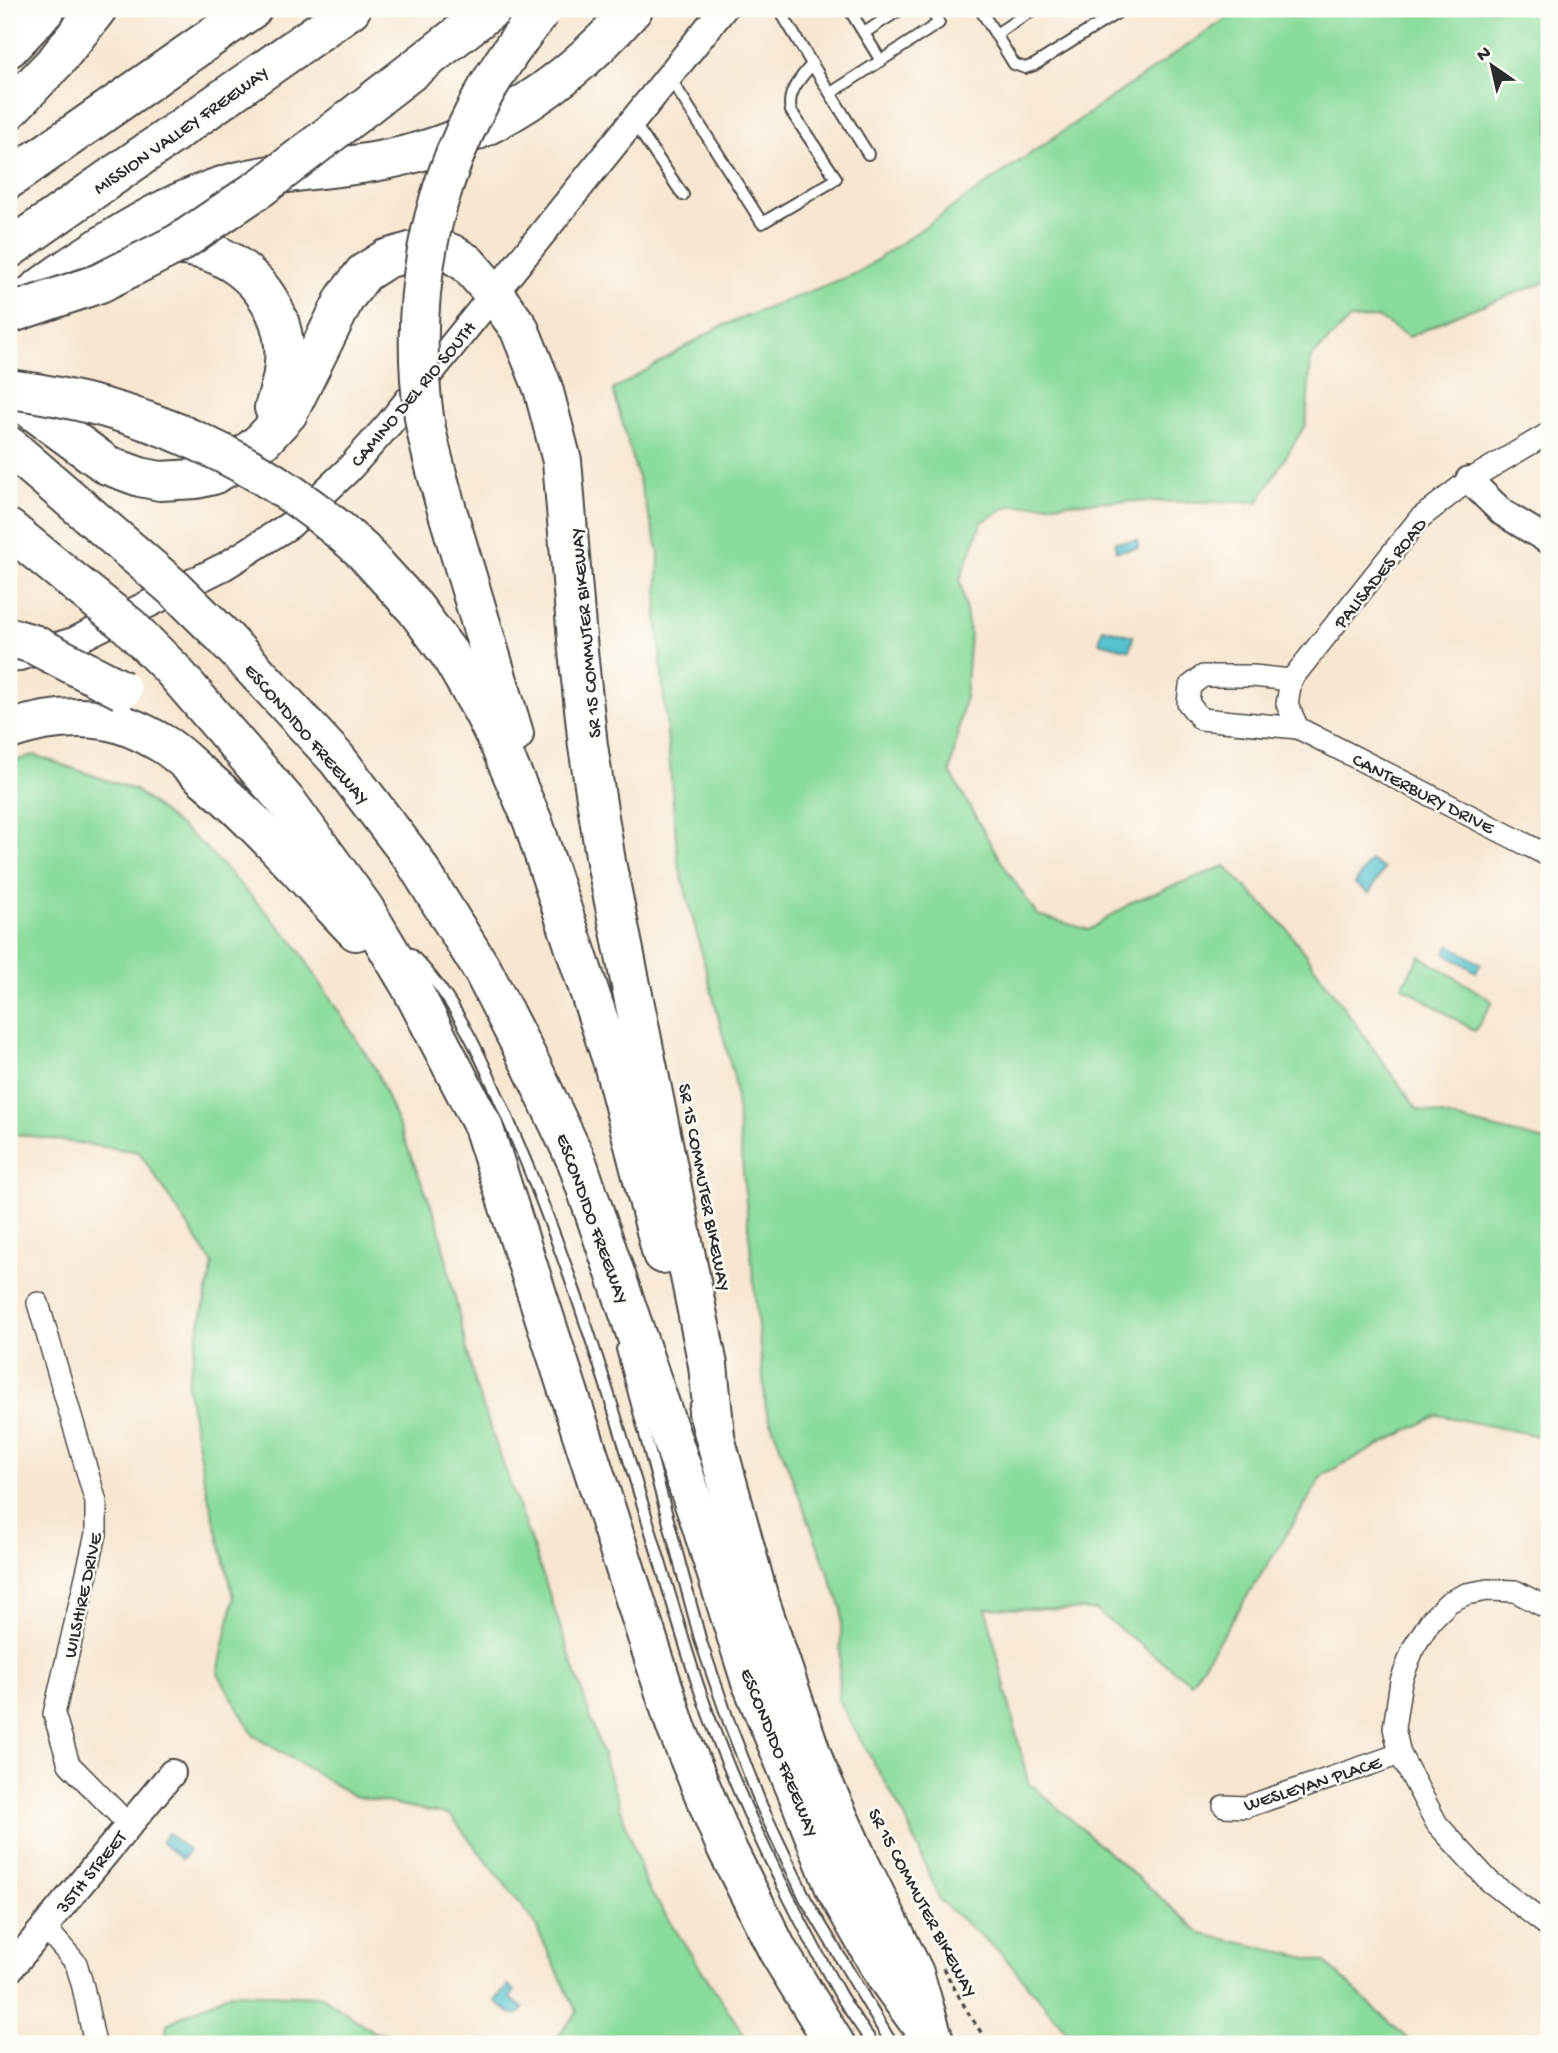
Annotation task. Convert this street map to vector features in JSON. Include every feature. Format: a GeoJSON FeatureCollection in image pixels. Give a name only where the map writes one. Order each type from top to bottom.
{"type":"FeatureCollection","features":[{"type":"Feature","properties":{"kind":"highway"},"geometry":{"type":"LineString","coordinates":[[9,48],[46,9]]}},
{"type":"Feature","properties":{"kind":"highway"},"geometry":{"type":"LineString","coordinates":[[9,110],[57,60],[97,9]]}},
{"type":"Feature","properties":{"kind":"highway"},"geometry":{"type":"LineString","coordinates":[[9,179],[252,9]]}},
{"type":"Feature","properties":{"kind":"highway","name":"MISSION VALLEY FREEWAY"},"geometry":{"type":"LineString","coordinates":[[9,249],[351,9]]}},
{"type":"Feature","properties":{"kind":"highway"},"geometry":{"type":"LineString","coordinates":[[9,314],[100,283],[179,243],[263,186],[492,9]]}},
{"type":"Feature","properties":{"kind":"highway"},"geometry":{"type":"LineString","coordinates":[[9,314],[32,293],[83,258],[145,219],[184,200],[245,180],[398,158],[487,125],[530,102],[568,74],[600,46],[633,9]]}},
{"type":"Feature","properties":{"kind":"highway"},"geometry":{"type":"LineString","coordinates":[[533,822],[517,745],[444,500],[424,419],[419,323],[423,275],[432,223],[449,168],[482,94],[519,38],[542,10]]}},
{"type":"Feature","properties":{"kind":"highway"},"geometry":{"type":"LineString","coordinates":[[9,323],[125,257],[156,247],[193,247],[221,256],[235,264],[256,283],[270,301],[280,326],[285,363],[283,382],[263,440]]}},
{"type":"Feature","properties":{"kind":"highway"},"geometry":{"type":"LineString","coordinates":[[9,391],[107,465],[140,477],[178,481],[213,475],[238,461],[263,440],[288,413],[345,298],[359,278],[386,258],[407,251],[430,249],[442,250],[467,263],[519,328],[543,388],[562,461],[588,746],[606,862],[708,1365],[715,1436]]}},
{"type":"Feature","properties":{"kind":"highway"},"geometry":{"type":"LineString","coordinates":[[9,391],[34,393],[119,411],[172,430],[276,483],[327,519],[362,550],[415,608],[450,655],[483,712],[533,822],[612,1063],[657,1237],[759,1599],[816,1767],[914,1973],[935,2044]]}},
{"type":"Feature","properties":{"kind":"highway","name":"ESCONDIDO FREEWAY"},"geometry":{"type":"LineString","coordinates":[[9,446],[176,590],[225,638],[337,759],[414,860],[483,971],[532,1084],[577,1162],[700,1521],[750,1679],[835,1888],[886,1977],[935,2044]]}},
{"type":"Feature","properties":{"kind":"highway"},"geometry":{"type":"LineString","coordinates":[[9,529],[129,625],[172,669],[290,806],[364,908],[411,988],[483,1125],[676,1727],[726,1847],[778,1951],[835,2044]]}},
{"type":"Feature","properties":{"kind":"highway"},"geometry":{"type":"LineString","coordinates":[[9,637],[33,644],[122,690],[197,744],[263,810],[318,891]]}},
{"type":"Feature","properties":{"kind":"highway"},"geometry":{"type":"LineString","coordinates":[[9,730],[61,718],[104,720],[135,730],[165,745],[219,790],[272,842],[411,988]]}},
{"type":"Feature","properties":{"kind":"street","name":"CAMINO DEL RIO SOUTH"},"geometry":{"type":"LineString","coordinates":[[9,660],[74,641],[225,566],[290,525],[348,470],[389,424],[723,9]]}},
{"type":"Feature","properties":{"kind":"street","name":"PALISADES ROAD"},"geometry":{"type":"LineString","coordinates":[[1291,680],[1419,519],[1469,480],[1549,433]]}},
{"type":"Feature","properties":{"kind":"street"},"geometry":{"type":"LineString","coordinates":[[1469,480],[1503,513],[1549,541]]}},
{"type":"Feature","properties":{"kind":"street"},"geometry":{"type":"LineString","coordinates":[[1203,676],[1253,676],[1291,680],[1287,704],[1298,728],[1201,719],[1188,703],[1190,686],[1203,676]]}},
{"type":"Feature","properties":{"kind":"street","name":"CANTERBURY DRIVE"},"geometry":{"type":"LineString","coordinates":[[1298,728],[1549,856]]}},
{"type":"Feature","properties":{"kind":"street","name":"WILSHIRE DRIVE"},"geometry":{"type":"LineString","coordinates":[[38,1303],[96,1502],[96,1534],[54,1714],[69,1764],[129,1825]]}},
{"type":"Feature","properties":{"kind":"street"},"geometry":{"type":"LineString","coordinates":[[1549,1609],[1515,1591],[1488,1590],[1466,1594],[1449,1602],[1431,1620],[1415,1647],[1401,1681],[1394,1728],[1400,1754],[1437,1824],[1489,1881],[1549,1927]]}},
{"type":"Feature","properties":{"kind":"street","name":"WESLEYAN PLACE"},"geometry":{"type":"LineString","coordinates":[[1224,1806],[1246,1807],[1400,1754]]}},
{"type":"Feature","properties":{"kind":"street","name":"35TH STREET"},"geometry":{"type":"LineString","coordinates":[[9,1970],[172,1773]]}},
{"type":"Feature","properties":{"kind":"street"},"geometry":{"type":"LineString","coordinates":[[45,1927],[76,1963],[95,2044]]}},
{"type":"Feature","properties":{"kind":"lane"},"geometry":{"type":"LineString","coordinates":[[779,9],[868,154]]}},
{"type":"Feature","properties":{"kind":"lane"},"geometry":{"type":"LineString","coordinates":[[849,9],[881,61]]}},
{"type":"Feature","properties":{"kind":"lane"},"geometry":{"type":"LineString","coordinates":[[864,33],[901,9]]}},
{"type":"Feature","properties":{"kind":"lane"},"geometry":{"type":"LineString","coordinates":[[831,93],[939,23],[930,9]]}},
{"type":"Feature","properties":{"kind":"lane"},"geometry":{"type":"LineString","coordinates":[[979,9],[1014,64],[1025,68],[1034,65],[1120,9]]}},
{"type":"Feature","properties":{"kind":"lane"},"geometry":{"type":"LineString","coordinates":[[996,34],[1034,9]]}},
{"type":"Feature","properties":{"kind":"lane"},"geometry":{"type":"LineString","coordinates":[[668,76],[762,223],[836,178],[791,111],[788,101],[813,64]]}},
{"type":"Feature","properties":{"kind":"lane"},"geometry":{"type":"LineString","coordinates":[[632,121],[683,195]]}},
{"type":"Feature","properties":{"kind":"lane"},"geometry":{"type":"LineString","coordinates":[[364,908],[430,973],[467,1031],[503,1107],[535,1180],[589,1334],[713,1731],[744,1805],[795,1911],[838,1992],[873,2044]]}},
{"type":"Feature","properties":{"kind":"lane"},"geometry":{"type":"LineString","coordinates":[[619,1341],[701,1642],[730,1725],[762,1807],[806,1900],[892,2044]]}},
{"type":"Feature","properties":{"kind":"path","name":"SR 15 COMMUTER BIKEWAY"},"geometry":{"type":"LineString","coordinates":[[937,1958],[989,2044]]}},
{"type":"Feature","properties":{"kind":"green space"},"geometry":{"type":"Polygon","coordinates":[[[1240,9],[1549,9],[1549,281],[1458,314],[1409,337],[1379,318],[1350,319],[1311,358],[1306,424],[1258,502],[1111,501],[1009,506],[982,522],[960,579],[970,634],[965,697],[950,772],[999,858],[1037,915],[1089,930],[1134,901],[1225,866],[1287,929],[1417,1109],[1549,1142],[1549,1438],[1438,1415],[1324,1474],[1191,1683],[1095,1610],[986,1608],[1028,1782],[1202,1934],[1325,1962],[1413,2044],[1077,2044],[1002,1954],[940,1901],[906,1819],[838,1700],[842,1609],[766,1409],[734,1078],[678,861],[657,615],[659,552],[613,390],[717,328],[859,272],[1240,9]]]}},
{"type":"Feature","properties":{"kind":"green space"},"geometry":{"type":"Polygon","coordinates":[[[34,755],[135,790],[204,846],[294,942],[376,1070],[437,1220],[475,1385],[547,1587],[646,1885],[750,2044],[552,2044],[577,2012],[533,1920],[450,1815],[354,1796],[254,1736],[218,1673],[234,1598],[204,1479],[187,1385],[213,1264],[139,1152],[9,1133],[9,763],[34,755]]]}},
{"type":"Feature","properties":{"kind":"green space"},"geometry":{"type":"Polygon","coordinates":[[[1420,956],[1491,1000],[1492,1003],[1475,1031],[1402,986],[1420,956]]]}},
{"type":"Feature","properties":{"kind":"green space"},"geometry":{"type":"Polygon","coordinates":[[[230,1993],[322,1996],[374,2032],[450,2044],[165,2044],[167,2024],[230,1993]]]}},
{"type":"Feature","properties":{"kind":"water"},"geometry":{"type":"Polygon","coordinates":[[[1137,540],[1138,548],[1116,551],[1115,542],[1137,540]]]}},
{"type":"Feature","properties":{"kind":"water"},"geometry":{"type":"Polygon","coordinates":[[[1103,628],[1133,636],[1130,650],[1099,642],[1103,628]]]}},
{"type":"Feature","properties":{"kind":"water"},"geometry":{"type":"Polygon","coordinates":[[[1370,860],[1384,869],[1369,893],[1355,884],[1370,860]]]}},
{"type":"Feature","properties":{"kind":"water"},"geometry":{"type":"Polygon","coordinates":[[[1450,945],[1481,964],[1476,972],[1445,953],[1450,945]]]}},
{"type":"Feature","properties":{"kind":"water"},"geometry":{"type":"Polygon","coordinates":[[[168,1833],[189,1851],[182,1859],[161,1842],[168,1833]]]}},
{"type":"Feature","properties":{"kind":"water"},"geometry":{"type":"Polygon","coordinates":[[[508,1985],[515,1991],[510,1998],[524,2009],[520,2014],[513,2015],[495,2001],[508,1985]]]}}]}
